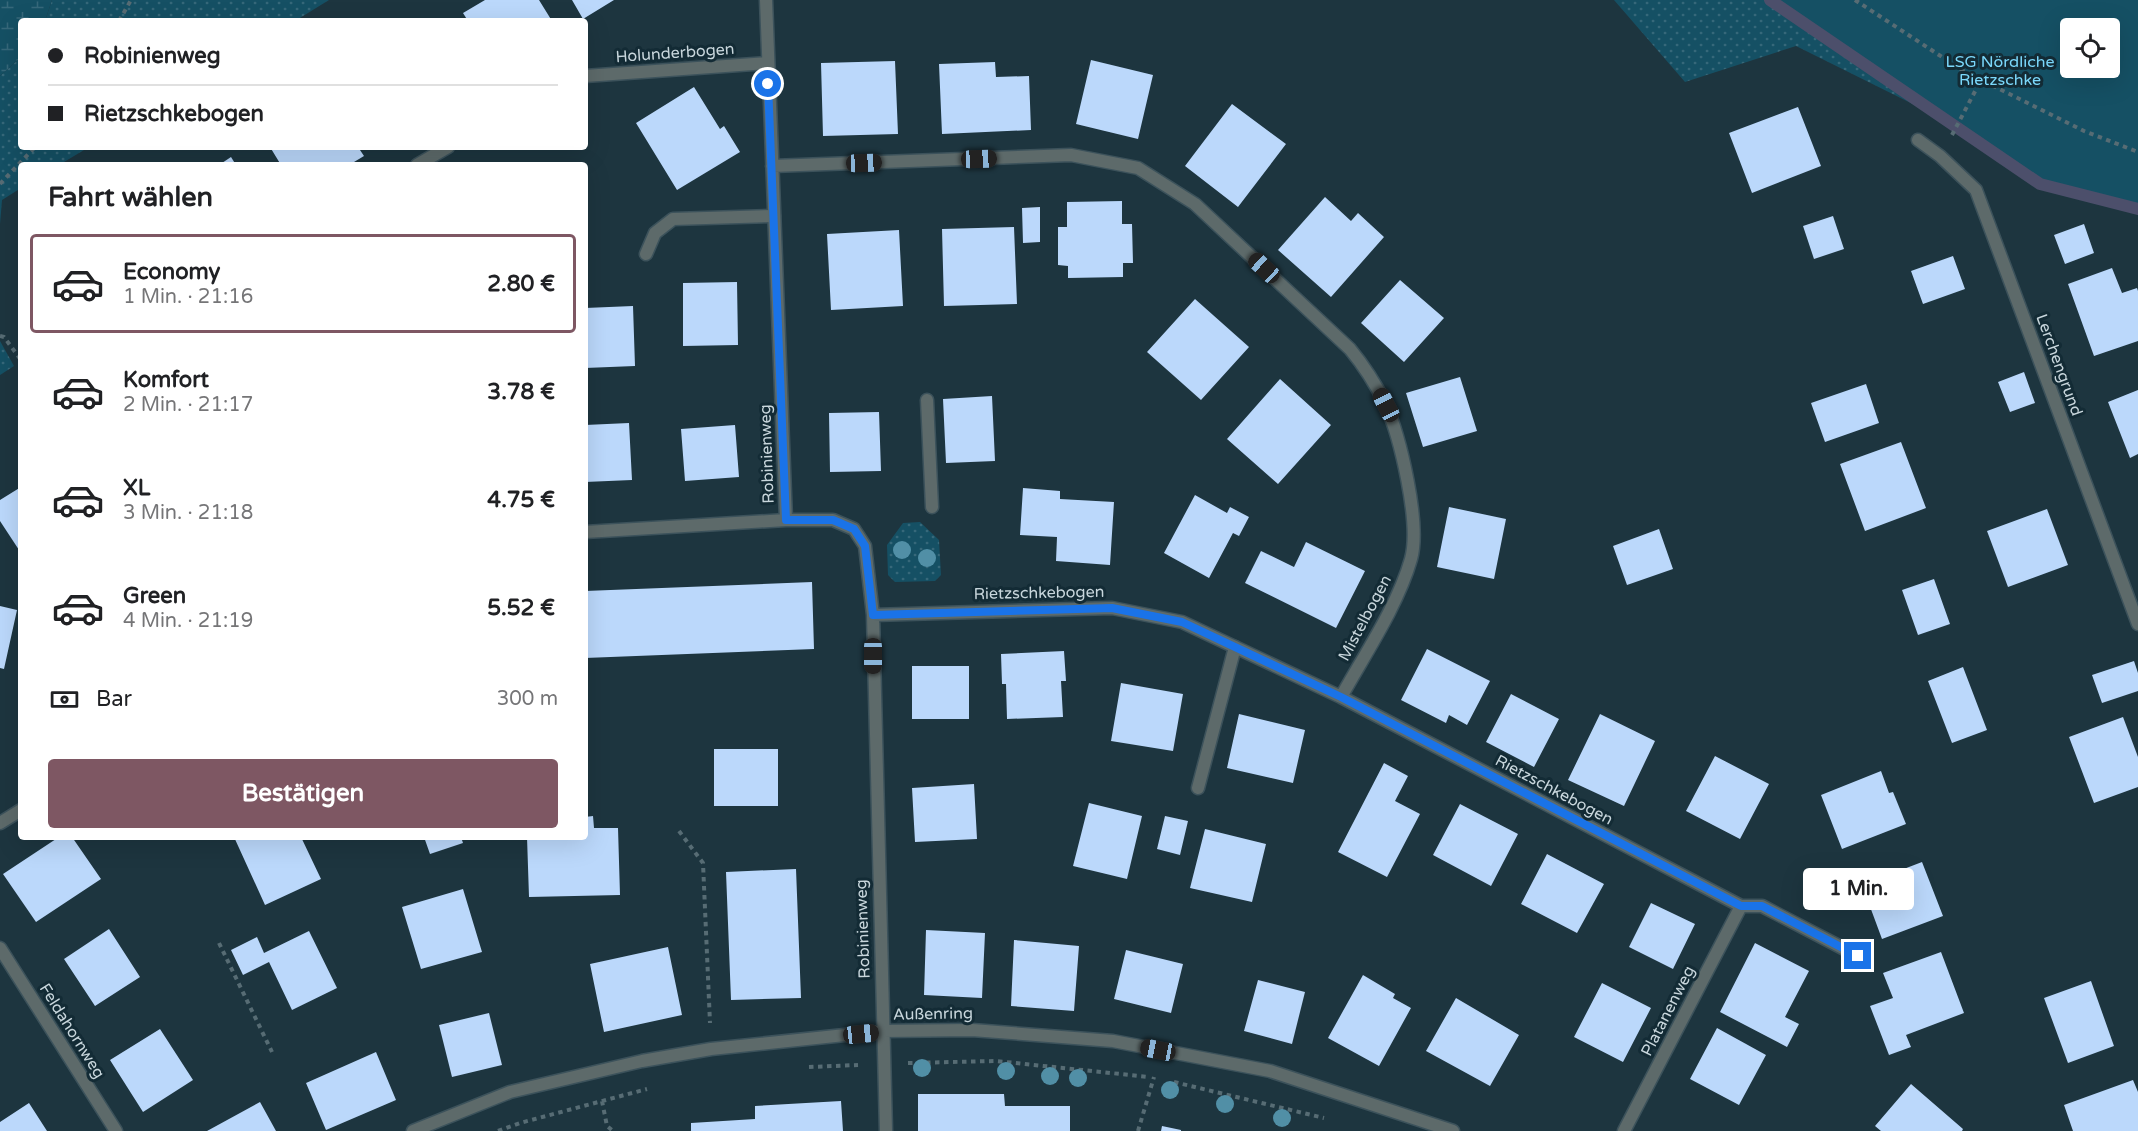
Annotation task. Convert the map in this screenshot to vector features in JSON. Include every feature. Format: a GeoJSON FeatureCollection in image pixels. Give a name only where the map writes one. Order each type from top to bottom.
{"type":"FeatureCollection","features":[{"type":"Feature","properties":{"kind":"street","name":"Robinienweg"},"geometry":{"type":"LineString","coordinates":[[766,0],[786,520],[833,520],[854,529],[865,546],[873,615],[886,1131]]}},
{"type":"Feature","properties":{"kind":"street","name":"Holunderbogen"},"geometry":{"type":"LineString","coordinates":[[588,76],[767,63]]}},
{"type":"Feature","properties":{"kind":"street","name":"Lerchengrund"},"geometry":{"type":"LineString","coordinates":[[1918,140],[1940,156],[1976,190],[2138,624]]}},
{"type":"Feature","properties":{"kind":"street"},"geometry":{"type":"LineString","coordinates":[[422,162],[443,150]]}},
{"type":"Feature","properties":{"kind":"street","name":"Mistelbogen"},"geometry":{"type":"LineString","coordinates":[[772,166],[1071,156],[1138,168],[1195,204],[1342,340],[1371,375],[1386,405],[1401,450],[1414,518],[1412,555],[1403,585],[1341,697]]}},
{"type":"Feature","properties":{"kind":"street"},"geometry":{"type":"LineString","coordinates":[[646,254],[655,233],[673,219],[774,216]]}},
{"type":"Feature","properties":{"kind":"street"},"geometry":{"type":"LineString","coordinates":[[927,400],[932,507]]}},
{"type":"Feature","properties":{"kind":"street"},"geometry":{"type":"LineString","coordinates":[[588,532],[786,520]]}},
{"type":"Feature","properties":{"kind":"street","name":"Rietzschkebogen"},"geometry":{"type":"LineString","coordinates":[[873,615],[1112,608],[1182,622],[1341,697],[1741,906],[1762,906],[1858,956]]}},
{"type":"Feature","properties":{"kind":"street"},"geometry":{"type":"LineString","coordinates":[[1198,788],[1235,647]]}},
{"type":"Feature","properties":{"kind":"street"},"geometry":{"type":"LineString","coordinates":[[0,823],[18,812]]}},
{"type":"Feature","properties":{"kind":"street","name":"Platanenweg"},"geometry":{"type":"LineString","coordinates":[[1624,1131],[1741,906]]}},
{"type":"Feature","properties":{"kind":"street","name":"Feldahornweg"},"geometry":{"type":"LineString","coordinates":[[0,948],[116,1131]]}},
{"type":"Feature","properties":{"kind":"street","name":"Außenring"},"geometry":{"type":"LineString","coordinates":[[413,1131],[510,1092],[642,1061],[711,1049],[882,1031],[972,1030],[1113,1041],[1270,1071],[1453,1131]]}},
{"type":"Feature","properties":{"kind":"path"},"geometry":{"type":"LineString","coordinates":[[121,18],[130,0]]}},
{"type":"Feature","properties":{"kind":"path"},"geometry":{"type":"LineString","coordinates":[[1855,0],[1965,72],[2084,131],[2138,152]]}},
{"type":"Feature","properties":{"kind":"path"},"geometry":{"type":"LineString","coordinates":[[1957,126],[1981,80]]}},
{"type":"Feature","properties":{"kind":"path"},"geometry":{"type":"LineString","coordinates":[[21,162],[32,150]]}},
{"type":"Feature","properties":{"kind":"path"},"geometry":{"type":"LineString","coordinates":[[0,184],[18,165]]}},
{"type":"Feature","properties":{"kind":"path"},"geometry":{"type":"LineString","coordinates":[[0,336],[4,337],[18,356]]}},
{"type":"Feature","properties":{"kind":"path"},"geometry":{"type":"LineString","coordinates":[[679,831],[703,863],[711,1049]]}},
{"type":"Feature","properties":{"kind":"path"},"geometry":{"type":"LineString","coordinates":[[219,943],[272,1052]]}},
{"type":"Feature","properties":{"kind":"path"},"geometry":{"type":"LineString","coordinates":[[800,1068],[996,1061],[1154,1077],[1328,1120]]}},
{"type":"Feature","properties":{"kind":"path"},"geometry":{"type":"LineString","coordinates":[[1138,1131],[1154,1077]]}},
{"type":"Feature","properties":{"kind":"path"},"geometry":{"type":"LineString","coordinates":[[498,1131],[651,1088]]}},
{"type":"Feature","properties":{"kind":"path"},"geometry":{"type":"LineString","coordinates":[[602,1101],[607,1126],[613,1131]]}},
{"type":"Feature","properties":{"kind":"green space"},"geometry":{"type":"Polygon","coordinates":[[[0,0],[52,0],[46,18],[18,18],[18,60],[0,76],[0,0]]]}},
{"type":"Feature","properties":{"kind":"green space"},"geometry":{"type":"Polygon","coordinates":[[[52,0],[329,0],[300,18],[46,18],[52,0]]]}},
{"type":"Feature","properties":{"kind":"green space","name":"LSG Nördliche Rietzschke"},"geometry":{"type":"Polygon","coordinates":[[[1614,0],[2138,0],[2138,209],[2040,184],[1957,126],[1796,46],[1685,82],[1614,0]]]}},
{"type":"Feature","properties":{"kind":"green space","name":"LSG Nördliche Rietzschke"},"geometry":{"type":"Polygon","coordinates":[[[1771,0],[2138,0],[2138,209],[2040,184],[1771,0]]]}},
{"type":"Feature","properties":{"kind":"green space"},"geometry":{"type":"Polygon","coordinates":[[[18,60],[18,150],[84,150],[64,162],[18,162],[18,190],[2,200],[0,224],[0,76],[18,60]]]}},
{"type":"Feature","properties":{"kind":"green space"},"geometry":{"type":"Polygon","coordinates":[[[0,341],[14,366],[0,375],[0,341]]]}},
{"type":"Feature","properties":{"kind":"green space"},"geometry":{"type":"Polygon","coordinates":[[[920,522],[939,540],[941,575],[935,581],[895,582],[888,575],[887,545],[903,523],[920,522]]]}},
{"type":"Feature","properties":{"kind":"building"},"geometry":{"type":"Polygon","coordinates":[[[485,0],[539,0],[550,18],[466,18],[463,13],[485,0]]]}},
{"type":"Feature","properties":{"kind":"building"},"geometry":{"type":"Polygon","coordinates":[[[572,0],[614,0],[585,18],[582,18],[572,0]]]}},
{"type":"Feature","properties":{"kind":"building"},"geometry":{"type":"Polygon","coordinates":[[[1091,60],[1153,75],[1138,139],[1076,124],[1091,60]]]}},
{"type":"Feature","properties":{"kind":"building"},"geometry":{"type":"Polygon","coordinates":[[[895,61],[898,134],[823,136],[821,63],[895,61]]]}},
{"type":"Feature","properties":{"kind":"building"},"geometry":{"type":"Polygon","coordinates":[[[995,62],[996,77],[1029,76],[1031,130],[942,134],[939,64],[995,62]]]}},
{"type":"Feature","properties":{"kind":"building"},"geometry":{"type":"Polygon","coordinates":[[[694,87],[720,129],[724,126],[740,152],[677,190],[636,123],[694,87]]]}},
{"type":"Feature","properties":{"kind":"building"},"geometry":{"type":"Polygon","coordinates":[[[1232,104],[1286,144],[1238,207],[1185,166],[1232,104]]]}},
{"type":"Feature","properties":{"kind":"building"},"geometry":{"type":"Polygon","coordinates":[[[1798,107],[1821,166],[1752,193],[1729,133],[1798,107]]]}},
{"type":"Feature","properties":{"kind":"building"},"geometry":{"type":"Polygon","coordinates":[[[272,150],[360,150],[364,156],[354,162],[279,162],[272,150]]]}},
{"type":"Feature","properties":{"kind":"building"},"geometry":{"type":"Polygon","coordinates":[[[231,157],[234,162],[224,162],[231,157]]]}},
{"type":"Feature","properties":{"kind":"building"},"geometry":{"type":"Polygon","coordinates":[[[1325,197],[1351,221],[1358,213],[1384,237],[1331,297],[1278,250],[1325,197]]]}},
{"type":"Feature","properties":{"kind":"building"},"geometry":{"type":"Polygon","coordinates":[[[1122,201],[1122,224],[1132,224],[1133,263],[1123,263],[1123,277],[1068,278],[1068,266],[1058,265],[1058,227],[1067,227],[1067,202],[1122,201]]]}},
{"type":"Feature","properties":{"kind":"building"},"geometry":{"type":"Polygon","coordinates":[[[1040,207],[1040,242],[1023,243],[1022,208],[1040,207]]]}},
{"type":"Feature","properties":{"kind":"building"},"geometry":{"type":"Polygon","coordinates":[[[1833,216],[1844,249],[1814,259],[1803,226],[1833,216]]]}},
{"type":"Feature","properties":{"kind":"building"},"geometry":{"type":"Polygon","coordinates":[[[2084,224],[2094,253],[2065,264],[2054,235],[2084,224]]]}},
{"type":"Feature","properties":{"kind":"building"},"geometry":{"type":"Polygon","coordinates":[[[1014,227],[1017,304],[944,306],[942,229],[1014,227]]]}},
{"type":"Feature","properties":{"kind":"building"},"geometry":{"type":"Polygon","coordinates":[[[899,230],[903,306],[831,310],[827,234],[899,230]]]}},
{"type":"Feature","properties":{"kind":"building"},"geometry":{"type":"Polygon","coordinates":[[[1953,256],[1965,289],[1923,304],[1911,271],[1953,256]]]}},
{"type":"Feature","properties":{"kind":"building"},"geometry":{"type":"Polygon","coordinates":[[[2112,268],[2122,293],[2137,288],[2138,341],[2094,356],[2068,284],[2112,268]]]}},
{"type":"Feature","properties":{"kind":"building"},"geometry":{"type":"Polygon","coordinates":[[[1400,280],[1444,318],[1404,362],[1361,323],[1400,280]]]}},
{"type":"Feature","properties":{"kind":"building"},"geometry":{"type":"Polygon","coordinates":[[[737,282],[738,345],[683,346],[683,283],[737,282]]]}},
{"type":"Feature","properties":{"kind":"building"},"geometry":{"type":"Polygon","coordinates":[[[1195,299],[1249,347],[1201,400],[1147,352],[1195,299]]]}},
{"type":"Feature","properties":{"kind":"building"},"geometry":{"type":"Polygon","coordinates":[[[633,306],[635,366],[588,368],[588,308],[633,306]]]}},
{"type":"Feature","properties":{"kind":"building"},"geometry":{"type":"Polygon","coordinates":[[[2024,372],[2035,403],[2010,412],[1998,382],[2024,372]]]}},
{"type":"Feature","properties":{"kind":"building"},"geometry":{"type":"Polygon","coordinates":[[[1460,377],[1477,431],[1423,447],[1406,393],[1460,377]]]}},
{"type":"Feature","properties":{"kind":"building"},"geometry":{"type":"Polygon","coordinates":[[[1280,379],[1331,425],[1278,484],[1227,439],[1280,379]]]}},
{"type":"Feature","properties":{"kind":"building"},"geometry":{"type":"Polygon","coordinates":[[[1866,384],[1879,423],[1825,442],[1811,403],[1866,384]]]}},
{"type":"Feature","properties":{"kind":"building"},"geometry":{"type":"Polygon","coordinates":[[[2138,390],[2138,454],[2130,458],[2108,402],[2138,390]]]}},
{"type":"Feature","properties":{"kind":"building"},"geometry":{"type":"Polygon","coordinates":[[[992,396],[995,461],[946,463],[943,399],[992,396]]]}},
{"type":"Feature","properties":{"kind":"building"},"geometry":{"type":"Polygon","coordinates":[[[879,412],[881,471],[830,472],[829,413],[879,412]]]}},
{"type":"Feature","properties":{"kind":"building"},"geometry":{"type":"Polygon","coordinates":[[[629,423],[632,480],[588,482],[588,425],[629,423]]]}},
{"type":"Feature","properties":{"kind":"building"},"geometry":{"type":"Polygon","coordinates":[[[735,425],[739,477],[685,481],[681,429],[735,425]]]}},
{"type":"Feature","properties":{"kind":"building"},"geometry":{"type":"Polygon","coordinates":[[[1901,442],[1926,508],[1865,531],[1840,464],[1901,442]]]}},
{"type":"Feature","properties":{"kind":"building"},"geometry":{"type":"Polygon","coordinates":[[[1023,488],[1060,491],[1060,499],[1114,502],[1110,565],[1056,561],[1057,537],[1020,535],[1023,488]]]}},
{"type":"Feature","properties":{"kind":"building"},"geometry":{"type":"Polygon","coordinates":[[[18,489],[18,548],[0,521],[0,500],[18,489]]]}},
{"type":"Feature","properties":{"kind":"building"},"geometry":{"type":"Polygon","coordinates":[[[1195,495],[1227,513],[1230,507],[1249,517],[1239,536],[1233,533],[1209,578],[1164,553],[1195,495]]]}},
{"type":"Feature","properties":{"kind":"building"},"geometry":{"type":"Polygon","coordinates":[[[1449,507],[1506,519],[1494,579],[1437,567],[1449,507]]]}},
{"type":"Feature","properties":{"kind":"building"},"geometry":{"type":"Polygon","coordinates":[[[2047,509],[2068,565],[2008,587],[1987,531],[2047,509]]]}},
{"type":"Feature","properties":{"kind":"building"},"geometry":{"type":"Polygon","coordinates":[[[1659,529],[1673,569],[1627,585],[1613,546],[1659,529]]]}},
{"type":"Feature","properties":{"kind":"building"},"geometry":{"type":"Polygon","coordinates":[[[1306,542],[1365,571],[1336,628],[1245,583],[1261,551],[1294,567],[1306,542]]]}},
{"type":"Feature","properties":{"kind":"building"},"geometry":{"type":"Polygon","coordinates":[[[1934,579],[1950,624],[1918,635],[1902,590],[1934,579]]]}},
{"type":"Feature","properties":{"kind":"building"},"geometry":{"type":"Polygon","coordinates":[[[812,582],[814,649],[588,658],[588,591],[812,582]]]}},
{"type":"Feature","properties":{"kind":"building"},"geometry":{"type":"Polygon","coordinates":[[[0,606],[17,610],[4,669],[0,668],[0,606]]]}},
{"type":"Feature","properties":{"kind":"building"},"geometry":{"type":"Polygon","coordinates":[[[1427,649],[1490,681],[1467,725],[1449,715],[1446,723],[1401,700],[1427,649]]]}},
{"type":"Feature","properties":{"kind":"building"},"geometry":{"type":"Polygon","coordinates":[[[1064,651],[1066,681],[1061,681],[1063,717],[1007,719],[1006,684],[1002,684],[1001,654],[1064,651]]]}},
{"type":"Feature","properties":{"kind":"building"},"geometry":{"type":"Polygon","coordinates":[[[2134,661],[2138,673],[2138,691],[2102,703],[2092,675],[2134,661]]]}},
{"type":"Feature","properties":{"kind":"building"},"geometry":{"type":"Polygon","coordinates":[[[912,666],[969,666],[969,719],[912,719],[912,666]]]}},
{"type":"Feature","properties":{"kind":"building"},"geometry":{"type":"Polygon","coordinates":[[[1963,667],[1987,730],[1952,743],[1928,681],[1963,667]]]}},
{"type":"Feature","properties":{"kind":"building"},"geometry":{"type":"Polygon","coordinates":[[[1121,683],[1183,694],[1173,751],[1111,741],[1121,683]]]}},
{"type":"Feature","properties":{"kind":"building"},"geometry":{"type":"Polygon","coordinates":[[[1511,694],[1559,719],[1534,767],[1486,742],[1511,694]]]}},
{"type":"Feature","properties":{"kind":"building"},"geometry":{"type":"Polygon","coordinates":[[[1239,714],[1305,730],[1293,783],[1227,768],[1239,714]]]}},
{"type":"Feature","properties":{"kind":"building"},"geometry":{"type":"Polygon","coordinates":[[[1600,714],[1655,741],[1624,806],[1568,780],[1600,714]]]}},
{"type":"Feature","properties":{"kind":"building"},"geometry":{"type":"Polygon","coordinates":[[[2123,717],[2138,757],[2138,787],[2094,803],[2069,737],[2123,717]]]}},
{"type":"Feature","properties":{"kind":"building"},"geometry":{"type":"Polygon","coordinates":[[[714,749],[778,749],[778,806],[714,806],[714,749]]]}},
{"type":"Feature","properties":{"kind":"building"},"geometry":{"type":"Polygon","coordinates":[[[1715,756],[1769,784],[1740,839],[1686,811],[1715,756]]]}},
{"type":"Feature","properties":{"kind":"building"},"geometry":{"type":"Polygon","coordinates":[[[1384,763],[1408,776],[1395,801],[1420,814],[1387,877],[1338,852],[1384,763]]]}},
{"type":"Feature","properties":{"kind":"building"},"geometry":{"type":"Polygon","coordinates":[[[1881,771],[1889,793],[1893,792],[1906,824],[1842,849],[1821,795],[1881,771]]]}},
{"type":"Feature","properties":{"kind":"building"},"geometry":{"type":"Polygon","coordinates":[[[974,784],[977,839],[915,842],[912,788],[974,784]]]}},
{"type":"Feature","properties":{"kind":"building"},"geometry":{"type":"Polygon","coordinates":[[[1089,803],[1142,816],[1127,879],[1073,866],[1089,803]]]}},
{"type":"Feature","properties":{"kind":"building"},"geometry":{"type":"Polygon","coordinates":[[[1460,804],[1518,834],[1491,886],[1433,855],[1460,804]]]}},
{"type":"Feature","properties":{"kind":"building"},"geometry":{"type":"Polygon","coordinates":[[[593,816],[594,828],[618,828],[620,895],[529,897],[527,840],[588,840],[588,817],[593,816]]]}},
{"type":"Feature","properties":{"kind":"building"},"geometry":{"type":"Polygon","coordinates":[[[1165,816],[1188,821],[1180,855],[1157,849],[1165,816]]]}},
{"type":"Feature","properties":{"kind":"building"},"geometry":{"type":"Polygon","coordinates":[[[1205,829],[1266,844],[1252,902],[1190,888],[1205,829]]]}},
{"type":"Feature","properties":{"kind":"building"},"geometry":{"type":"Polygon","coordinates":[[[54,840],[74,840],[101,879],[36,922],[3,874],[54,840]]]}},
{"type":"Feature","properties":{"kind":"building"},"geometry":{"type":"Polygon","coordinates":[[[235,840],[302,840],[321,879],[265,905],[235,840]]]}},
{"type":"Feature","properties":{"kind":"building"},"geometry":{"type":"Polygon","coordinates":[[[425,840],[462,840],[463,843],[430,854],[425,840]]]}},
{"type":"Feature","properties":{"kind":"building"},"geometry":{"type":"Polygon","coordinates":[[[1547,854],[1604,884],[1577,933],[1521,904],[1547,854]]]}},
{"type":"Feature","properties":{"kind":"building"},"geometry":{"type":"Polygon","coordinates":[[[1922,862],[1943,916],[1882,939],[1862,885],[1922,862]]]}},
{"type":"Feature","properties":{"kind":"building"},"geometry":{"type":"Polygon","coordinates":[[[796,869],[801,998],[731,1000],[726,872],[796,869]]]}},
{"type":"Feature","properties":{"kind":"building"},"geometry":{"type":"Polygon","coordinates":[[[463,889],[482,952],[421,969],[402,907],[463,889]]]}},
{"type":"Feature","properties":{"kind":"building"},"geometry":{"type":"Polygon","coordinates":[[[1651,903],[1695,924],[1673,969],[1629,947],[1651,903]]]}},
{"type":"Feature","properties":{"kind":"building"},"geometry":{"type":"Polygon","coordinates":[[[109,929],[140,977],[95,1006],[64,959],[109,929]]]}},
{"type":"Feature","properties":{"kind":"building"},"geometry":{"type":"Polygon","coordinates":[[[926,930],[985,933],[982,998],[924,995],[926,930]]]}},
{"type":"Feature","properties":{"kind":"building"},"geometry":{"type":"Polygon","coordinates":[[[309,931],[337,988],[292,1010],[269,962],[243,975],[231,950],[257,937],[264,953],[309,931]]]}},
{"type":"Feature","properties":{"kind":"building"},"geometry":{"type":"Polygon","coordinates":[[[1014,940],[1079,946],[1074,1011],[1011,1006],[1014,940]]]}},
{"type":"Feature","properties":{"kind":"building"},"geometry":{"type":"Polygon","coordinates":[[[1755,943],[1809,971],[1785,1017],[1799,1024],[1787,1047],[1720,1012],[1755,943]]]}},
{"type":"Feature","properties":{"kind":"building"},"geometry":{"type":"Polygon","coordinates":[[[668,947],[682,1015],[604,1032],[590,964],[668,947]]]}},
{"type":"Feature","properties":{"kind":"building"},"geometry":{"type":"Polygon","coordinates":[[[1126,950],[1183,964],[1171,1013],[1114,999],[1126,950]]]}},
{"type":"Feature","properties":{"kind":"building"},"geometry":{"type":"Polygon","coordinates":[[[1941,952],[1964,1013],[1906,1035],[1911,1047],[1889,1055],[1870,1006],[1893,998],[1883,973],[1941,952]]]}},
{"type":"Feature","properties":{"kind":"building"},"geometry":{"type":"Polygon","coordinates":[[[1363,975],[1395,994],[1393,998],[1411,1008],[1379,1066],[1328,1038],[1363,975]]]}},
{"type":"Feature","properties":{"kind":"building"},"geometry":{"type":"Polygon","coordinates":[[[1258,980],[1305,992],[1292,1044],[1244,1031],[1258,980]]]}},
{"type":"Feature","properties":{"kind":"building"},"geometry":{"type":"Polygon","coordinates":[[[2091,981],[2114,1046],[2068,1063],[2044,998],[2091,981]]]}},
{"type":"Feature","properties":{"kind":"building"},"geometry":{"type":"Polygon","coordinates":[[[1602,983],[1651,1008],[1623,1062],[1574,1037],[1602,983]]]}},
{"type":"Feature","properties":{"kind":"building"},"geometry":{"type":"Polygon","coordinates":[[[1456,998],[1519,1035],[1490,1086],[1426,1051],[1456,998]]]}},
{"type":"Feature","properties":{"kind":"building"},"geometry":{"type":"Polygon","coordinates":[[[489,1013],[502,1065],[452,1077],[439,1025],[489,1013]]]}},
{"type":"Feature","properties":{"kind":"building"},"geometry":{"type":"Polygon","coordinates":[[[1717,1028],[1766,1055],[1739,1105],[1690,1079],[1717,1028]]]}},
{"type":"Feature","properties":{"kind":"building"},"geometry":{"type":"Polygon","coordinates":[[[160,1029],[193,1080],[143,1112],[110,1060],[160,1029]]]}},
{"type":"Feature","properties":{"kind":"building"},"geometry":{"type":"Polygon","coordinates":[[[376,1052],[396,1100],[326,1130],[306,1083],[376,1052]]]}},
{"type":"Feature","properties":{"kind":"building"},"geometry":{"type":"Polygon","coordinates":[[[2133,1080],[2138,1092],[2138,1131],[2073,1131],[2064,1105],[2133,1080]]]}},
{"type":"Feature","properties":{"kind":"building"},"geometry":{"type":"Polygon","coordinates":[[[1911,1084],[1963,1129],[1962,1131],[1881,1131],[1875,1126],[1911,1084]]]}},
{"type":"Feature","properties":{"kind":"building"},"geometry":{"type":"Polygon","coordinates":[[[918,1094],[1004,1094],[1005,1106],[1070,1106],[1070,1131],[918,1131],[918,1094]]]}},
{"type":"Feature","properties":{"kind":"building"},"geometry":{"type":"Polygon","coordinates":[[[841,1101],[843,1131],[691,1131],[691,1123],[755,1119],[755,1106],[841,1101]]]}},
{"type":"Feature","properties":{"kind":"building"},"geometry":{"type":"Polygon","coordinates":[[[260,1102],[276,1131],[207,1131],[260,1102]]]}},
{"type":"Feature","properties":{"kind":"building"},"geometry":{"type":"Polygon","coordinates":[[[29,1103],[47,1131],[0,1131],[0,1122],[29,1103]]]}},
{"type":"Feature","properties":{"kind":"building"},"geometry":{"type":"Polygon","coordinates":[[[1162,1126],[1181,1130],[1181,1131],[1161,1131],[1162,1126]]]}},
{"type":"Feature","properties":{"kind":"waterway"},"geometry":{"type":"LineString","coordinates":[[1770,0],[2040,184],[2138,209]]}},
{"type":"Feature","properties":{"kind":"route"},"geometry":{"type":"LineString","coordinates":[[768,84],[786,520],[833,520],[854,529],[865,546],[873,615],[1112,608],[1182,622],[1341,697],[1741,906],[1762,906],[1858,956]]}}]}
